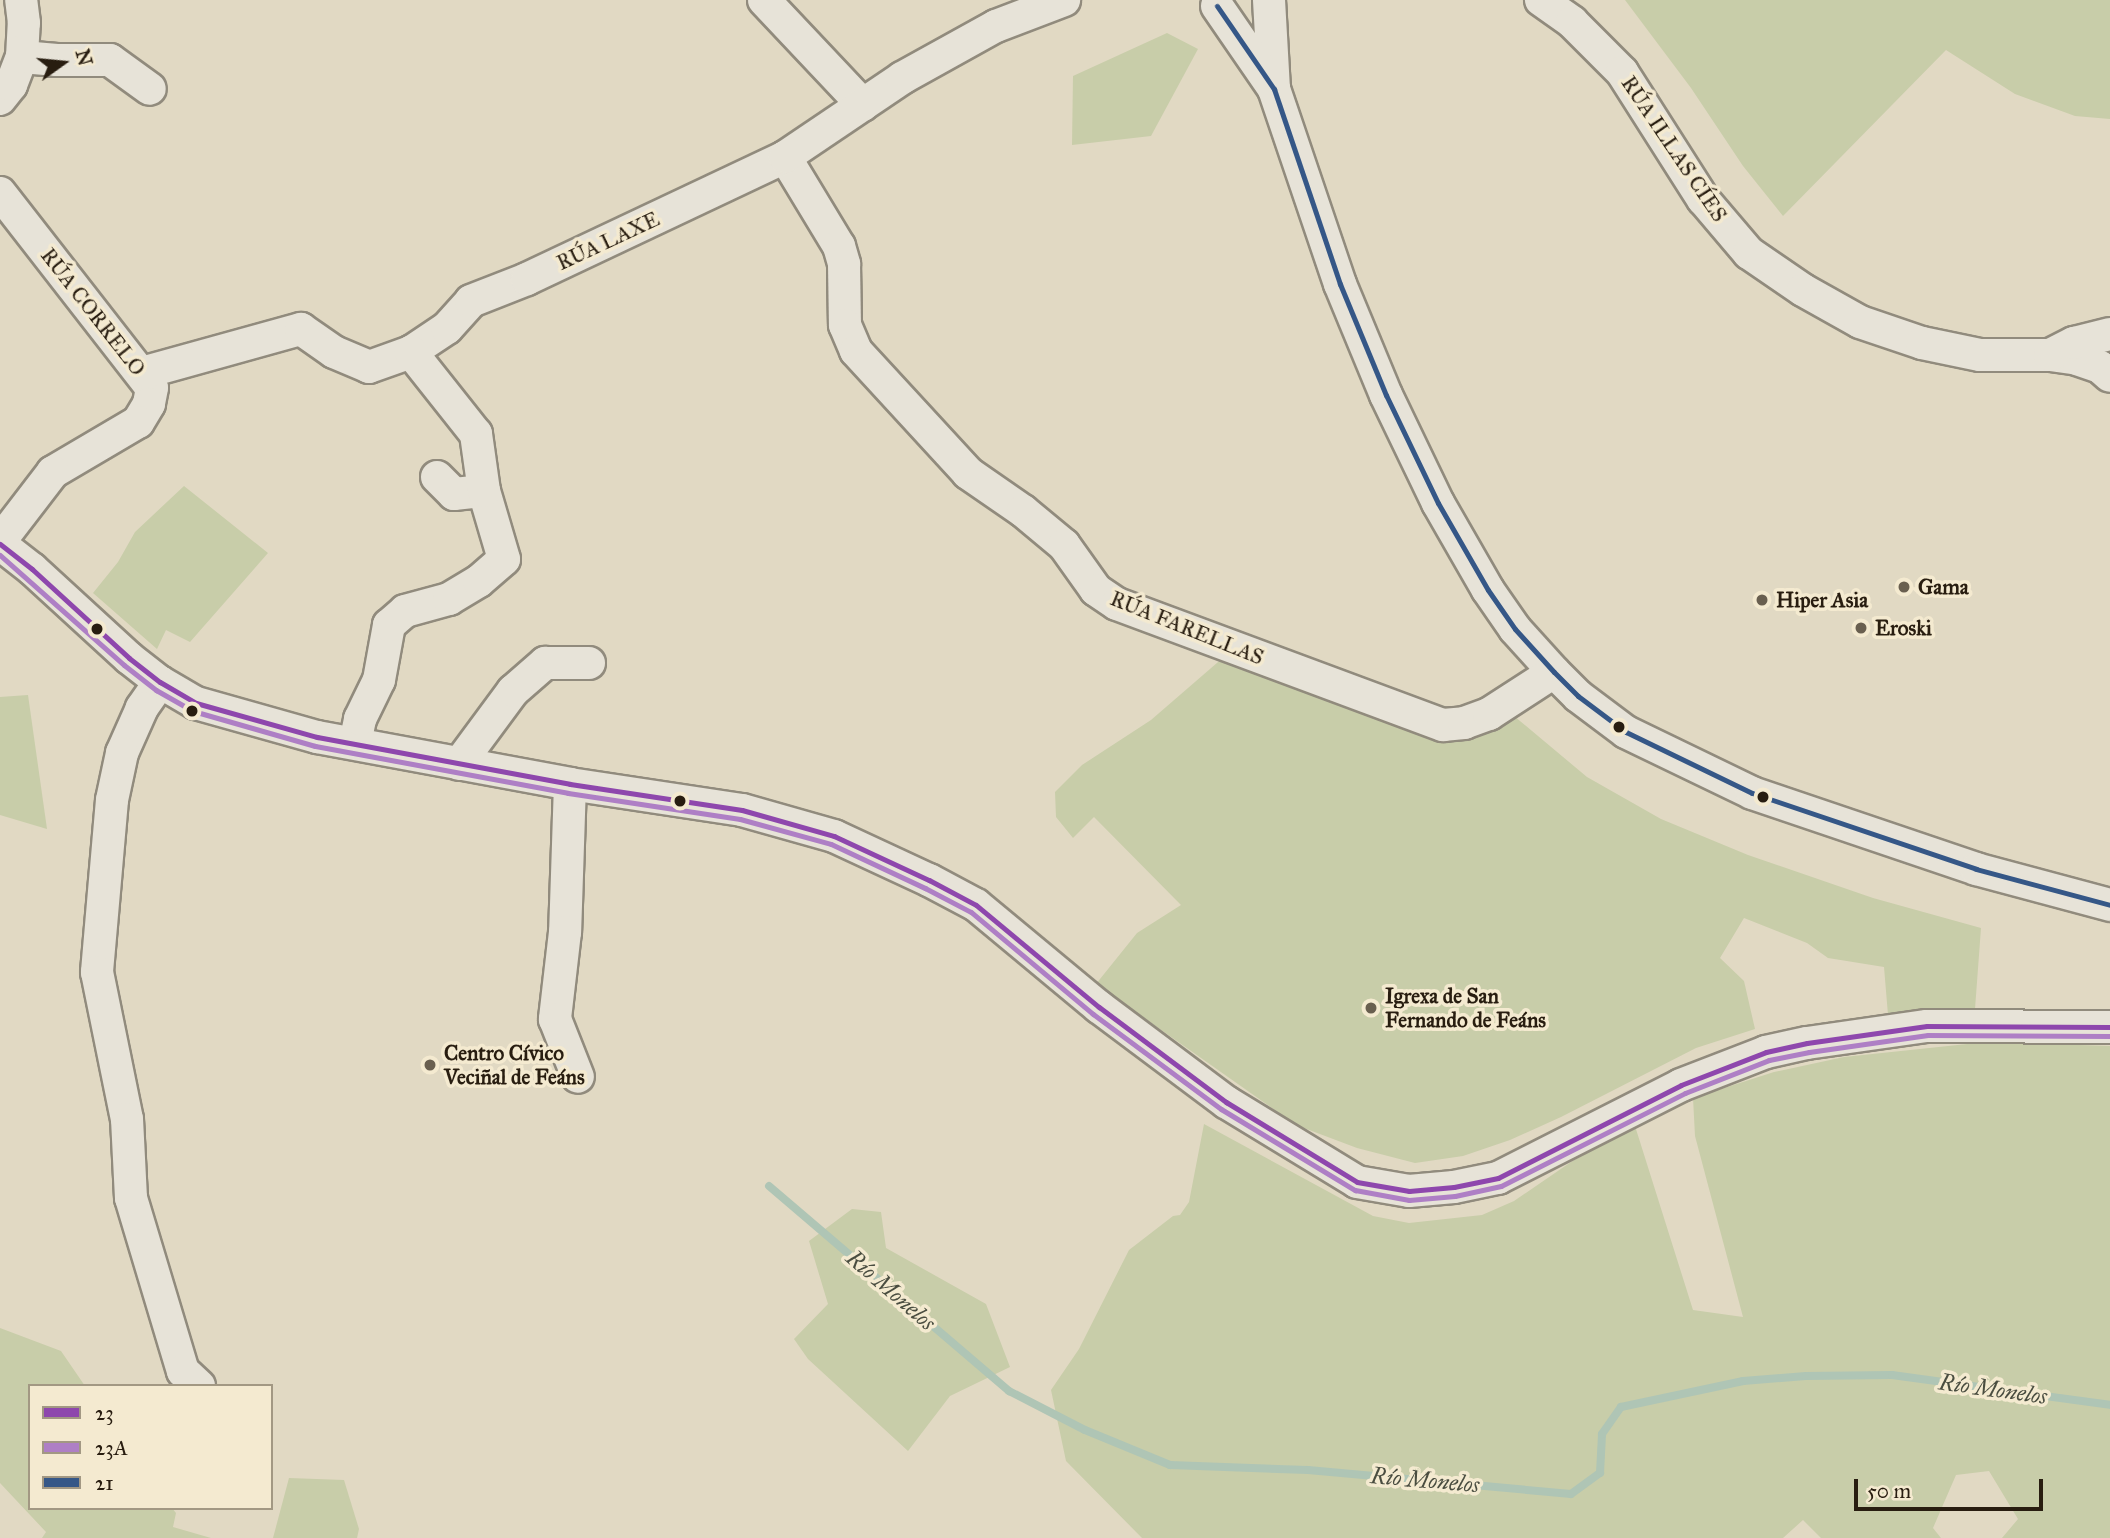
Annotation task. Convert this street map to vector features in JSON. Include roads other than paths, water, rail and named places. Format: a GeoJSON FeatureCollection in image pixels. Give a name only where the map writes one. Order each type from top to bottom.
{"type":"FeatureCollection","features":[{"type":"Feature","properties":{"kind":"street"},"geometry":{"type":"LineString","coordinates":[[0,99],[11,85],[22,57],[24,23],[21,0]]}},
{"type":"Feature","properties":{"kind":"street"},"geometry":{"type":"LineString","coordinates":[[764,0],[863,105]]}},
{"type":"Feature","properties":{"kind":"street","name":"RÚA LAXE"},"geometry":{"type":"LineString","coordinates":[[142,373],[301,329],[334,352],[369,367],[411,352],[447,328],[471,301],[527,279],[785,157],[902,78],[996,26],[1063,0]]}},
{"type":"Feature","properties":{"kind":"street"},"geometry":{"type":"LineString","coordinates":[[1210,3],[1234,6],[1250,0]]}},
{"type":"Feature","properties":{"kind":"street"},"geometry":{"type":"LineString","coordinates":[[1269,0],[1275,89],[1340,284],[1386,396],[1438,503],[1488,590],[1515,629],[1554,672],[1578,696],[1626,732],[1752,793],[1976,869],[2110,905]]}},
{"type":"Feature","properties":{"kind":"street","name":"RÚA ILLAS CÍES"},"geometry":{"type":"LineString","coordinates":[[1541,0],[1572,22],[1622,72],[1703,199],[1749,253],[1803,290],[1860,322],[1922,343],[1980,355],[2050,355],[2100,367],[2110,376]]}},
{"type":"Feature","properties":{"kind":"street"},"geometry":{"type":"LineString","coordinates":[[1210,3],[1275,89]]}},
{"type":"Feature","properties":{"kind":"street"},"geometry":{"type":"LineString","coordinates":[[22,57],[110,60],[150,89]]}},
{"type":"Feature","properties":{"kind":"street","name":"RÚA FARELLAS"},"geometry":{"type":"LineString","coordinates":[[785,157],[839,246],[844,264],[845,325],[856,351],[968,473],[1023,511],[1064,545],[1096,590],[1117,604],[1443,726],[1464,723],[1489,714],[1554,672]]}},
{"type":"Feature","properties":{"kind":"street","name":"RÚA CORRELO"},"geometry":{"type":"LineString","coordinates":[[0,193],[152,388],[149,404],[138,422],[53,472],[0,542]]}},
{"type":"Feature","properties":{"kind":"street","name":"RÚA ILLAS CÍES"},"geometry":{"type":"LineString","coordinates":[[2050,355],[2074,343],[2110,334]]}},
{"type":"Feature","properties":{"kind":"street"},"geometry":{"type":"LineString","coordinates":[[355,743],[360,719],[379,680],[389,625],[405,611],[449,599],[479,581],[504,559],[484,491],[476,435],[411,352]]}},
{"type":"Feature","properties":{"kind":"street"},"geometry":{"type":"LineString","coordinates":[[437,477],[454,494],[484,491]]}},
{"type":"Feature","properties":{"kind":"street"},"geometry":{"type":"LineString","coordinates":[[0,542],[129,658],[160,682],[196,703],[317,737],[570,784],[742,810],[834,835],[976,905],[1099,1007],[1226,1102],[1357,1182],[1409,1191],[1454,1187],[1499,1178],[1681,1085],[1766,1052],[1807,1042],[1927,1026],[2110,1027]]}},
{"type":"Feature","properties":{"kind":"street"},"geometry":{"type":"LineString","coordinates":[[459,764],[513,691],[545,663],[589,663]]}},
{"type":"Feature","properties":{"kind":"street"},"geometry":{"type":"LineString","coordinates":[[160,682],[142,708],[122,753],[112,800],[97,972],[127,1119],[131,1198],[183,1371],[197,1384]]}},
{"type":"Feature","properties":{"kind":"street"},"geometry":{"type":"LineString","coordinates":[[570,784],[565,932],[555,1019],[578,1077]]}},
{"type":"Feature","properties":{"kind":"waterway","name":"Río Monelos"},"geometry":{"type":"LineString","coordinates":[[769,1186],[1009,1391],[1085,1430],[1170,1465],[1308,1470],[1571,1494],[1600,1473],[1602,1434],[1621,1407],[1743,1381],[1806,1376],[1892,1375],[2110,1405]]}},
{"type":"Feature","properties":{"kind":"place","name":"Gama"},"geometry":{"type":"Point","coordinates":[1904,587]}},
{"type":"Feature","properties":{"kind":"place","name":"Hiper Asia"},"geometry":{"type":"Point","coordinates":[1762,600]}},
{"type":"Feature","properties":{"kind":"place","name":"Eroski"},"geometry":{"type":"Point","coordinates":[1861,628]}},
{"type":"Feature","properties":{"kind":"place","name":"Igrexa de San Fernando de Feáns"},"geometry":{"type":"Point","coordinates":[1371,1008]}},
{"type":"Feature","properties":{"kind":"place","name":"Centro Cívico Veciñal de Feáns"},"geometry":{"type":"Point","coordinates":[430,1065]}}]}
